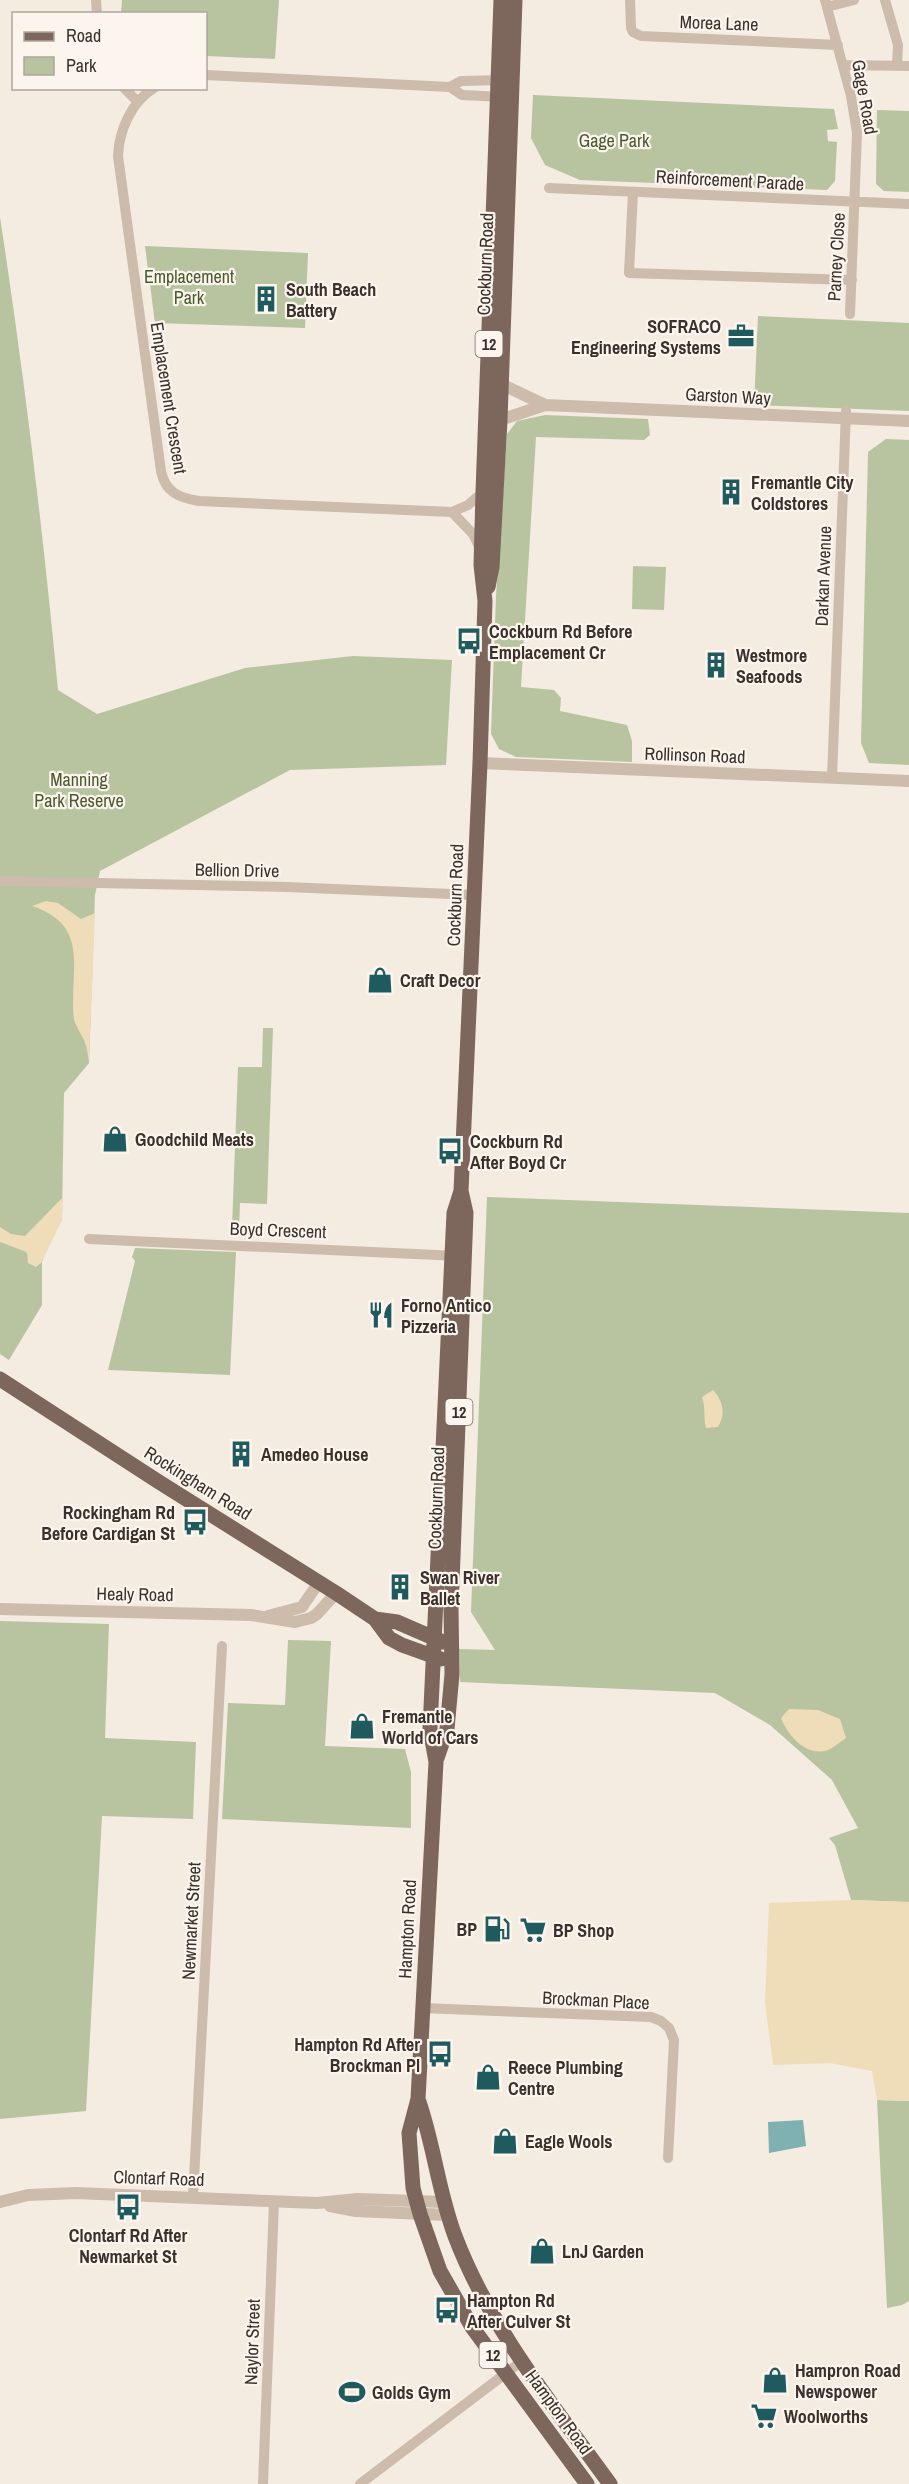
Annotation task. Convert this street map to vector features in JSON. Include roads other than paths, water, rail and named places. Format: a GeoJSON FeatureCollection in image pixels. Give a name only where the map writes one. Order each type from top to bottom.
{"type":"FeatureCollection","features":[{"type":"Feature","properties":{"kind":"main road","name":"Cockburn Road"},"geometry":{"type":"LineString","coordinates":[[485,601],[492,567],[501,384],[503,80],[501,0]]}},
{"type":"Feature","properties":{"kind":"main road","name":"Cockburn Road"},"geometry":{"type":"LineString","coordinates":[[503,80],[515,0]]}},
{"type":"Feature","properties":{"kind":"main road","name":"Cockburn Road"},"geometry":{"type":"LineString","coordinates":[[433,1657],[458,1256],[466,1214],[461,1191],[480,763],[485,601],[481,551],[503,97]]}},
{"type":"Feature","properties":{"kind":"main road","name":"Cockburn Road"},"geometry":{"type":"LineString","coordinates":[[452,1663],[458,1256]]}},
{"type":"Feature","properties":{"kind":"main road","name":"Rockingham Road"},"geometry":{"type":"LineString","coordinates":[[1,1381],[320,1582],[375,1619],[389,1638],[402,1646],[452,1663]]}},
{"type":"Feature","properties":{"kind":"main road","name":"Rockingham Road"},"geometry":{"type":"LineString","coordinates":[[375,1619],[397,1622],[451,1646]]}},
{"type":"Feature","properties":{"kind":"main road","name":"Hampton Road"},"geometry":{"type":"LineString","coordinates":[[433,1657],[430,1729],[436,1762],[418,2099],[409,2133],[418,2208],[431,2250],[450,2290],[472,2327],[587,2484]]}},
{"type":"Feature","properties":{"kind":"main road","name":"Hampton Road"},"geometry":{"type":"LineString","coordinates":[[436,1762],[447,1729],[452,1663]]}},
{"type":"Feature","properties":{"kind":"main road","name":"Hampton Road"},"geometry":{"type":"LineString","coordinates":[[418,2099],[430,2131],[446,2209],[479,2292],[522,2361],[610,2484]]}},
{"type":"Feature","properties":{"kind":"street","name":"Morea Lane"},"geometry":{"type":"LineString","coordinates":[[630,0],[631,28],[633,32],[641,36],[838,45]]}},
{"type":"Feature","properties":{"kind":"street"},"geometry":{"type":"LineString","coordinates":[[826,4],[854,0]]}},
{"type":"Feature","properties":{"kind":"street"},"geometry":{"type":"LineString","coordinates":[[885,0],[898,45],[897,66]]}},
{"type":"Feature","properties":{"kind":"street","name":"Gage Road"},"geometry":{"type":"LineString","coordinates":[[826,4],[856,120],[856,202]]}},
{"type":"Feature","properties":{"kind":"street"},"geometry":{"type":"LineString","coordinates":[[843,65],[909,66]]}},
{"type":"Feature","properties":{"kind":"street"},"geometry":{"type":"LineString","coordinates":[[207,75],[450,87],[462,95],[503,97]]}},
{"type":"Feature","properties":{"kind":"street"},"geometry":{"type":"LineString","coordinates":[[450,87],[461,81],[503,80]]}},
{"type":"Feature","properties":{"kind":"street"},"geometry":{"type":"LineString","coordinates":[[126,90],[137,102]]}},
{"type":"Feature","properties":{"kind":"street","name":"Emplacement Crescent"},"geometry":{"type":"LineString","coordinates":[[152,90],[137,102],[120,138],[118,165],[161,471],[167,488],[177,496],[199,501],[452,512]]}},
{"type":"Feature","properties":{"kind":"street","name":"Reinforcement Parade"},"geometry":{"type":"LineString","coordinates":[[549,188],[909,204]]}},
{"type":"Feature","properties":{"kind":"street"},"geometry":{"type":"LineString","coordinates":[[633,192],[629,273],[852,280]]}},
{"type":"Feature","properties":{"kind":"street","name":"Parney Close"},"geometry":{"type":"LineString","coordinates":[[850,314],[856,202]]}},
{"type":"Feature","properties":{"kind":"street","name":"Garston Way"},"geometry":{"type":"LineString","coordinates":[[501,384],[545,405]]}},
{"type":"Feature","properties":{"kind":"street","name":"Garston Way"},"geometry":{"type":"LineString","coordinates":[[500,420],[545,405],[846,415],[909,421]]}},
{"type":"Feature","properties":{"kind":"street","name":"Darkan Avenue"},"geometry":{"type":"LineString","coordinates":[[832,778],[846,415]]}},
{"type":"Feature","properties":{"kind":"street"},"geometry":{"type":"LineString","coordinates":[[481,551],[473,534],[452,512],[468,505],[483,492]]}},
{"type":"Feature","properties":{"kind":"street","name":"Rollinson Road"},"geometry":{"type":"LineString","coordinates":[[480,763],[909,781]]}},
{"type":"Feature","properties":{"kind":"street","name":"Bellion Drive"},"geometry":{"type":"LineString","coordinates":[[0,881],[474,895]]}},
{"type":"Feature","properties":{"kind":"street","name":"Boyd Crescent"},"geometry":{"type":"LineString","coordinates":[[90,1239],[458,1256]]}},
{"type":"Feature","properties":{"kind":"street","name":"Healy Road"},"geometry":{"type":"LineString","coordinates":[[0,1609],[268,1616],[302,1607],[320,1582]]}},
{"type":"Feature","properties":{"kind":"street","name":"Healy Road"},"geometry":{"type":"LineString","coordinates":[[268,1616],[284,1622],[311,1618],[323,1609],[336,1593]]}},
{"type":"Feature","properties":{"kind":"street","name":"Newmarket Street"},"geometry":{"type":"LineString","coordinates":[[193,2198],[222,1646]]}},
{"type":"Feature","properties":{"kind":"street","name":"Brockman Place"},"geometry":{"type":"LineString","coordinates":[[422,2008],[651,2017],[661,2021],[669,2028],[675,2048],[672,2060],[668,2158]]}},
{"type":"Feature","properties":{"kind":"street","name":"Clontarf Road"},"geometry":{"type":"LineString","coordinates":[[0,2202],[47,2193],[317,2203],[356,2211],[446,2209]]}},
{"type":"Feature","properties":{"kind":"street","name":"Naylor Street"},"geometry":{"type":"LineString","coordinates":[[263,2484],[274,2202]]}},
{"type":"Feature","properties":{"kind":"street"},"geometry":{"type":"LineString","coordinates":[[360,2484],[522,2361]]}},
{"type":"Feature","properties":{"kind":"water"},"geometry":{"type":"Polygon","coordinates":[[[803,2120],[806,2146],[769,2153],[768,2122],[803,2120]]]}},
{"type":"Feature","properties":{"kind":"place","name":"South Beach Battery"},"geometry":{"type":"Point","coordinates":[266,299]}},
{"type":"Feature","properties":{"kind":"place","name":"SOFRACO Engineering Systems"},"geometry":{"type":"Point","coordinates":[741,336]}},
{"type":"Feature","properties":{"kind":"place","name":"Fremantle City Coldstores"},"geometry":{"type":"Point","coordinates":[731,492]}},
{"type":"Feature","properties":{"kind":"place","name":"Cockburn Rd Before Emplacement Cr"},"geometry":{"type":"Point","coordinates":[469,641]}},
{"type":"Feature","properties":{"kind":"place","name":"Westmore Seafoods"},"geometry":{"type":"Point","coordinates":[716,665]}},
{"type":"Feature","properties":{"kind":"place","name":"Craft Decor"},"geometry":{"type":"Point","coordinates":[380,980]}},
{"type":"Feature","properties":{"kind":"place","name":"Goodchild Meats"},"geometry":{"type":"Point","coordinates":[115,1139]}},
{"type":"Feature","properties":{"kind":"place","name":"Cockburn Rd After Boyd Cr"},"geometry":{"type":"Point","coordinates":[450,1151]}},
{"type":"Feature","properties":{"kind":"place","name":"Forno Antico Pizzeria"},"geometry":{"type":"Point","coordinates":[381,1315]}},
{"type":"Feature","properties":{"kind":"place","name":"Amedeo House"},"geometry":{"type":"Point","coordinates":[241,1454]}},
{"type":"Feature","properties":{"kind":"place","name":"Rockingham Rd Before Cardigan St"},"geometry":{"type":"Point","coordinates":[195,1522]}},
{"type":"Feature","properties":{"kind":"place","name":"Swan River Ballet"},"geometry":{"type":"Point","coordinates":[400,1587]}},
{"type":"Feature","properties":{"kind":"place","name":"Fremantle World of Cars"},"geometry":{"type":"Point","coordinates":[362,1726]}},
{"type":"Feature","properties":{"kind":"place","name":"BP"},"geometry":{"type":"Point","coordinates":[497,1929]}},
{"type":"Feature","properties":{"kind":"place","name":"BP Shop"},"geometry":{"type":"Point","coordinates":[533,1930]}},
{"type":"Feature","properties":{"kind":"place","name":"Hampton Rd After Brockman Pl"},"geometry":{"type":"Point","coordinates":[440,2054]}},
{"type":"Feature","properties":{"kind":"place","name":"Reece Plumbing Centre"},"geometry":{"type":"Point","coordinates":[488,2077]}},
{"type":"Feature","properties":{"kind":"place","name":"Eagle Wools"},"geometry":{"type":"Point","coordinates":[505,2141]}},
{"type":"Feature","properties":{"kind":"place","name":"Clontarf Rd After Newmarket St"},"geometry":{"type":"Point","coordinates":[128,2207]}},
{"type":"Feature","properties":{"kind":"place","name":"LnJ Garden"},"geometry":{"type":"Point","coordinates":[542,2251]}},
{"type":"Feature","properties":{"kind":"place","name":"Hampton Rd After Culver St"},"geometry":{"type":"Point","coordinates":[447,2310]}},
{"type":"Feature","properties":{"kind":"place","name":"Hampron Road Newspower"},"geometry":{"type":"Point","coordinates":[775,2380]}},
{"type":"Feature","properties":{"kind":"place","name":"Golds Gym"},"geometry":{"type":"Point","coordinates":[352,2392]}},
{"type":"Feature","properties":{"kind":"place","name":"Woolworths"},"geometry":{"type":"Point","coordinates":[764,2416]}},
{"type":"Feature","properties":{"kind":"park label","name":"Gage Park"},"geometry":{"type":"Point","coordinates":[614,140]}},
{"type":"Feature","properties":{"kind":"park label","name":"Emplacement Park"},"geometry":{"type":"Point","coordinates":[189,286]}},
{"type":"Feature","properties":{"kind":"park label","name":"Manning Park Reserve"},"geometry":{"type":"Point","coordinates":[79,789]}}]}
